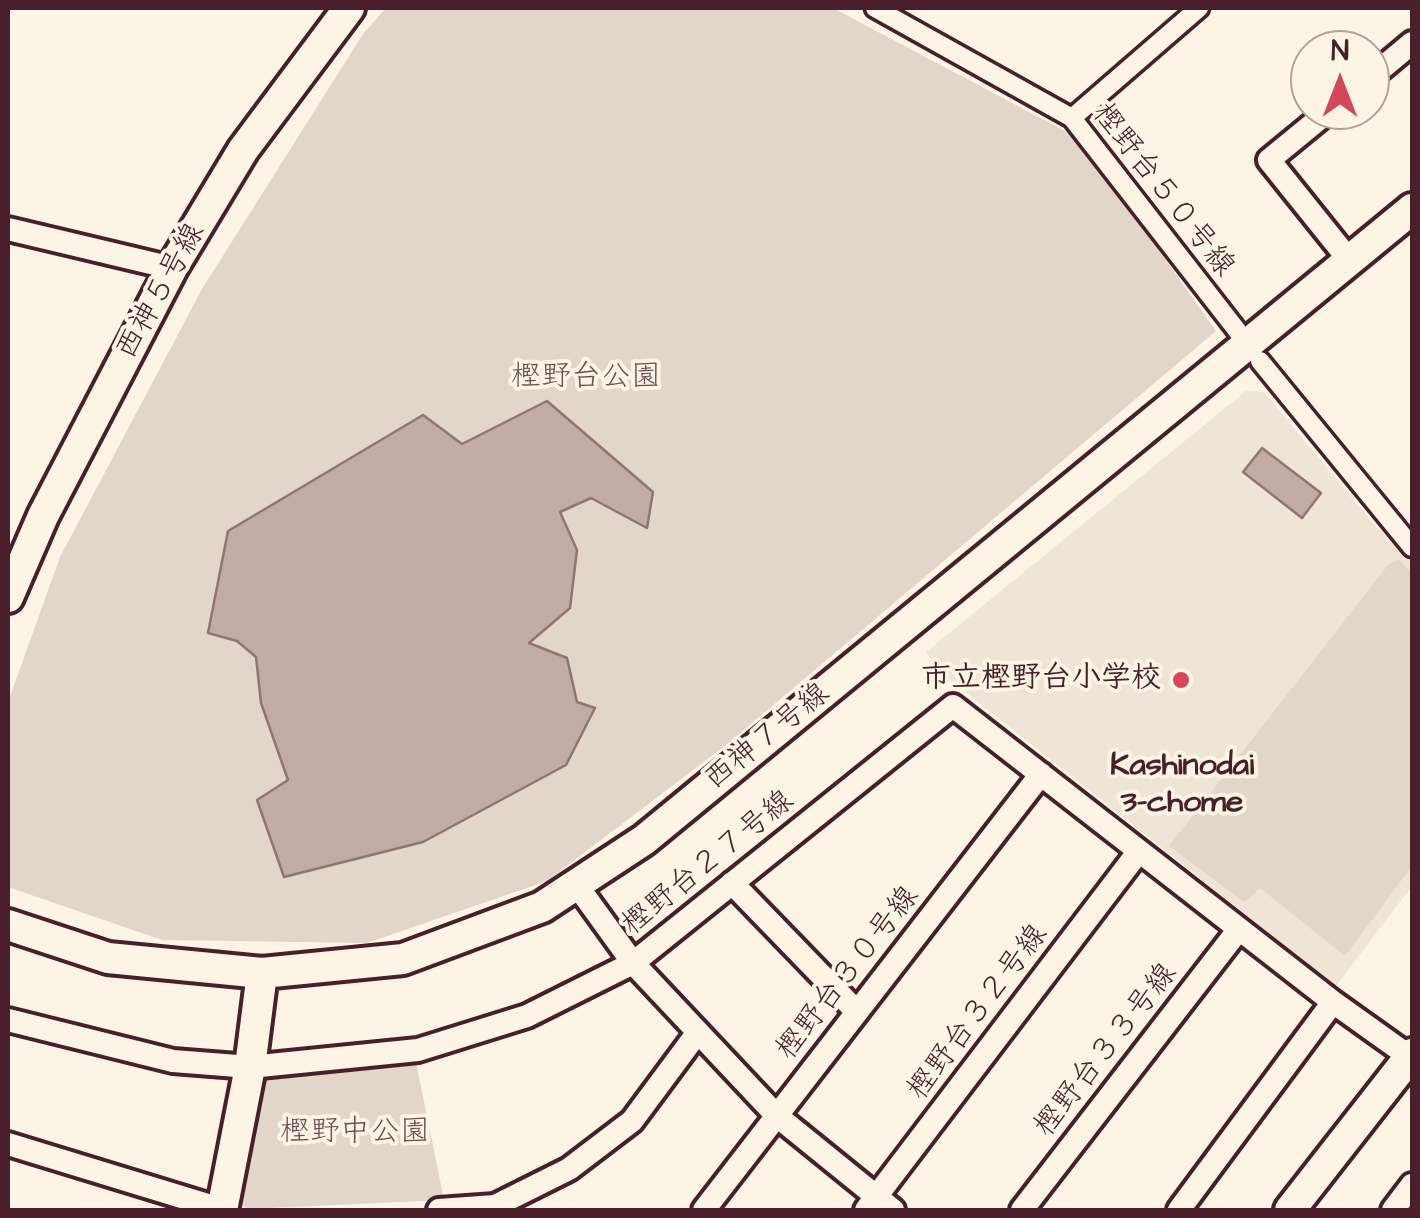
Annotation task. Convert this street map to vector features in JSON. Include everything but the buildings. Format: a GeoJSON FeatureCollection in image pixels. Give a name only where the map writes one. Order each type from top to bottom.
{"type":"FeatureCollection","features":[{"type":"Feature","properties":{"kind":"street","name":"西神５号線"},"geometry":{"type":"LineString","coordinates":[[8,597],[43,516],[172,268],[242,150],[350,8]]}},
{"type":"Feature","properties":{"kind":"street","name":"樫野台５０号線"},"geometry":{"type":"LineString","coordinates":[[875,8],[1072,118],[1239,334]]}},
{"type":"Feature","properties":{"kind":"street"},"geometry":{"type":"LineString","coordinates":[[1072,118],[1199,8]]}},
{"type":"Feature","properties":{"kind":"street"},"geometry":{"type":"LineString","coordinates":[[1390,61],[1412,43]]}},
{"type":"Feature","properties":{"kind":"street"},"geometry":{"type":"LineString","coordinates":[[1305,130],[1268,160],[1350,261]]}},
{"type":"Feature","properties":{"kind":"street","name":"西神７号線"},"geometry":{"type":"LineString","coordinates":[[8,925],[108,958],[262,973],[403,959],[542,907],[644,840],[1412,209]]}},
{"type":"Feature","properties":{"kind":"street"},"geometry":{"type":"LineString","coordinates":[[8,229],[172,268]]}},
{"type":"Feature","properties":{"kind":"street"},"geometry":{"type":"LineString","coordinates":[[1260,362],[1412,548]]}},
{"type":"Feature","properties":{"kind":"street","name":"樫野台２７号線"},"geometry":{"type":"LineString","coordinates":[[8,1020],[172,1061],[250,1067],[418,1050],[527,1016],[633,964],[953,706],[1333,1002],[1411,1055]]}},
{"type":"Feature","properties":{"kind":"street","name":"樫野台３０号線"},"geometry":{"type":"LineString","coordinates":[[704,1210],[1041,774]]}},
{"type":"Feature","properties":{"kind":"street","name":"樫野台３２号線"},"geometry":{"type":"LineString","coordinates":[[878,1206],[1139,851]]}},
{"type":"Feature","properties":{"kind":"street"},"geometry":{"type":"LineString","coordinates":[[576,884],[633,964],[777,1116],[878,1206]]}},
{"type":"Feature","properties":{"kind":"street"},"geometry":{"type":"LineString","coordinates":[[732,884],[857,1012]]}},
{"type":"Feature","properties":{"kind":"street","name":"樫野台３３号線"},"geometry":{"type":"LineString","coordinates":[[1022,1210],[1239,929]]}},
{"type":"Feature","properties":{"kind":"street"},"geometry":{"type":"LineString","coordinates":[[8,1144],[223,1210],[250,1067],[262,973]]}},
{"type":"Feature","properties":{"kind":"street"},"geometry":{"type":"LineString","coordinates":[[1179,1210],[1333,1002]]}},
{"type":"Feature","properties":{"kind":"street"},"geometry":{"type":"LineString","coordinates":[[439,1210],[495,1208],[569,1168],[632,1121],[698,1032]]}},
{"type":"Feature","properties":{"kind":"street"},"geometry":{"type":"LineString","coordinates":[[1290,1210],[1411,1055]]}},
{"type":"Feature","properties":{"kind":"street"},"geometry":{"type":"LineString","coordinates":[[1393,1210],[1412,1185]]}},
{"type":"Feature","properties":{"kind":"shaded area","name":"市立樫野台小学校"},"geometry":{"type":"Polygon","coordinates":[[[1246,391],[1264,392],[1373,523],[1412,562],[1412,886],[1336,986],[964,691],[936,668],[926,652],[1246,391]]]}},
{"type":"Feature","properties":{"kind":"shaded area"},"geometry":{"type":"Polygon","coordinates":[[[547,401],[653,492],[647,528],[591,498],[560,512],[577,550],[570,608],[529,643],[567,658],[577,702],[595,708],[566,765],[423,842],[284,877],[257,800],[288,780],[261,703],[256,657],[237,641],[208,633],[228,531],[423,415],[462,444],[547,401]]]}},
{"type":"Feature","properties":{"kind":"shaded area"},"geometry":{"type":"Polygon","coordinates":[[[1262,448],[1321,493],[1302,518],[1243,472],[1262,448]]]}},
{"type":"Feature","properties":{"kind":"green space","name":"樫野台公園"},"geometry":{"type":"Polygon","coordinates":[[[386,8],[833,8],[1080,139],[1216,331],[726,745],[547,881],[367,943],[162,940],[8,887],[8,702],[60,557],[202,289],[363,34],[386,8]]]}},
{"type":"Feature","properties":{"kind":"green space"},"geometry":{"type":"Polygon","coordinates":[[[1399,559],[1412,574],[1412,866],[1345,956],[1260,888],[1244,902],[1169,846],[1388,565],[1399,559]]]}},
{"type":"Feature","properties":{"kind":"green space","name":"樫野中公園"},"geometry":{"type":"Polygon","coordinates":[[[415,1057],[444,1200],[249,1209],[236,1202],[258,1082],[272,1074],[415,1057]]]}},
{"type":"Feature","properties":{"kind":"place","name":"市立樫野台小学校"},"geometry":{"type":"Point","coordinates":[1181,680]}},
{"type":"Feature","properties":{"kind":"district","name":"Kashinodai 3-chome"},"geometry":{"type":"Point","coordinates":[1182,786]}}]}
